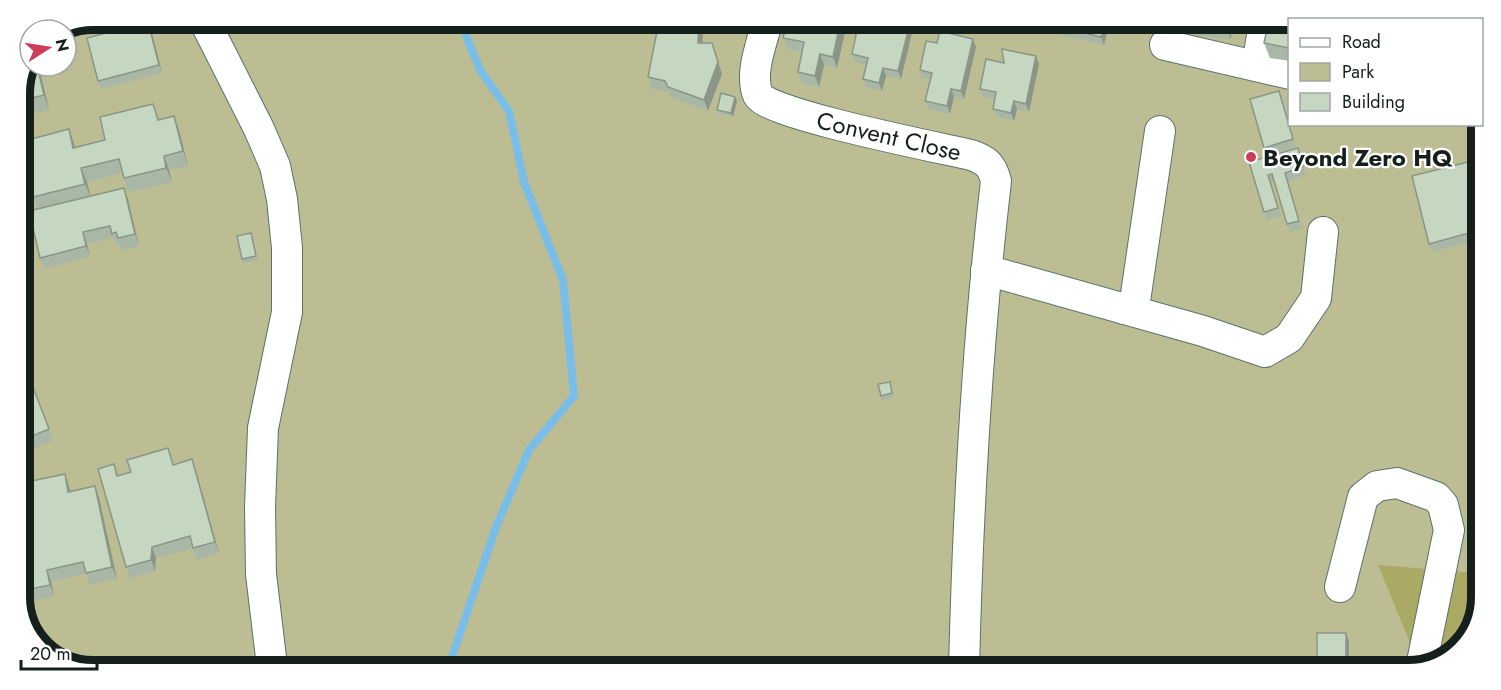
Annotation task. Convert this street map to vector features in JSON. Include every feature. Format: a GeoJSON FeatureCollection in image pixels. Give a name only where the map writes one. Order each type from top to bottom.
{"type":"FeatureCollection","features":[{"type":"Feature","properties":{"kind":"street"},"geometry":{"type":"LineString","coordinates":[[209,30],[275,166],[282,199],[287,248],[287,312],[263,428],[260,507],[261,574],[271,660]]}},
{"type":"Feature","properties":{"kind":"street","name":"Convent Close"},"geometry":{"type":"LineString","coordinates":[[765,30],[756,68],[756,84],[759,96],[766,103],[806,117],[985,160],[994,170],[996,181],[986,270],[968,526],[964,660]]}},
{"type":"Feature","properties":{"kind":"street"},"geometry":{"type":"LineString","coordinates":[[1257,65],[1263,30]]}},
{"type":"Feature","properties":{"kind":"street"},"geometry":{"type":"LineString","coordinates":[[1165,45],[1288,73]]}},
{"type":"Feature","properties":{"kind":"street"},"geometry":{"type":"LineString","coordinates":[[1124,309],[1136,301],[1160,131]]}},
{"type":"Feature","properties":{"kind":"street"},"geometry":{"type":"LineString","coordinates":[[986,270],[1203,331],[1265,352],[1289,338],[1316,298],[1323,232]]}},
{"type":"Feature","properties":{"kind":"street"},"geometry":{"type":"LineString","coordinates":[[1340,587],[1363,497],[1368,491],[1386,484],[1397,483],[1436,497],[1443,505],[1449,530],[1423,658]]}},
{"type":"Feature","properties":{"kind":"green space"},"geometry":{"type":"Polygon","coordinates":[[[93,30],[1288,30],[1288,126],[1471,126],[1471,597],[1466,621],[1455,639],[1436,654],[1408,660],[93,660],[81,659],[61,652],[48,642],[36,625],[30,601],[32,78],[78,78],[78,32],[93,30]]]}},
{"type":"Feature","properties":{"kind":"shaded area"},"geometry":{"type":"Polygon","coordinates":[[[1378,565],[1471,573],[1470,609],[1463,628],[1450,644],[1436,654],[1417,659],[1378,565]]]}},
{"type":"Feature","properties":{"kind":"building"},"geometry":{"type":"Polygon","coordinates":[[[118,30],[150,30],[159,65],[98,81],[87,38],[118,30]]]}},
{"type":"Feature","properties":{"kind":"building"},"geometry":{"type":"Polygon","coordinates":[[[657,30],[699,30],[698,43],[712,43],[718,62],[704,100],[668,87],[665,81],[648,77],[657,30]]]}},
{"type":"Feature","properties":{"kind":"building"},"geometry":{"type":"Polygon","coordinates":[[[785,30],[839,30],[833,57],[820,54],[815,76],[798,72],[804,42],[783,38],[785,30]]]}},
{"type":"Feature","properties":{"kind":"building"},"geometry":{"type":"Polygon","coordinates":[[[857,30],[908,30],[898,71],[883,68],[879,83],[863,79],[868,58],[852,54],[857,30]]]}},
{"type":"Feature","properties":{"kind":"building"},"geometry":{"type":"Polygon","coordinates":[[[1072,30],[1103,30],[1101,37],[1072,30]]]}},
{"type":"Feature","properties":{"kind":"building"},"geometry":{"type":"Polygon","coordinates":[[[1267,30],[1288,30],[1288,48],[1264,43],[1267,30]]]}},
{"type":"Feature","properties":{"kind":"building"},"geometry":{"type":"Polygon","coordinates":[[[940,31],[973,39],[961,91],[951,89],[947,106],[925,101],[932,73],[920,70],[926,41],[937,43],[940,31]]]}},
{"type":"Feature","properties":{"kind":"building"},"geometry":{"type":"Polygon","coordinates":[[[1002,49],[1036,56],[1026,104],[1014,101],[1011,113],[993,109],[996,92],[980,89],[986,59],[1004,63],[1002,49]]]}},
{"type":"Feature","properties":{"kind":"building"},"geometry":{"type":"Polygon","coordinates":[[[32,78],[40,78],[44,95],[30,98],[32,78]]]}},
{"type":"Feature","properties":{"kind":"building"},"geometry":{"type":"Polygon","coordinates":[[[1279,91],[1293,139],[1264,148],[1250,99],[1279,91]]]}},
{"type":"Feature","properties":{"kind":"building"},"geometry":{"type":"Polygon","coordinates":[[[721,93],[735,97],[731,113],[717,110],[721,93]]]}},
{"type":"Feature","properties":{"kind":"building"},"geometry":{"type":"Polygon","coordinates":[[[153,104],[158,120],[174,116],[183,151],[164,156],[166,168],[124,178],[119,159],[81,168],[85,184],[33,197],[30,186],[30,139],[69,129],[73,148],[105,140],[100,117],[153,104]]]}},
{"type":"Feature","properties":{"kind":"building"},"geometry":{"type":"Polygon","coordinates":[[[1298,148],[1303,167],[1285,173],[1299,221],[1287,224],[1272,174],[1268,175],[1278,208],[1264,212],[1249,162],[1298,148]]]}},
{"type":"Feature","properties":{"kind":"building"},"geometry":{"type":"Polygon","coordinates":[[[1468,162],[1471,173],[1471,232],[1429,244],[1412,176],[1468,162]]]}},
{"type":"Feature","properties":{"kind":"building"},"geometry":{"type":"Polygon","coordinates":[[[124,188],[135,234],[118,238],[116,232],[112,234],[110,226],[83,232],[86,246],[40,258],[30,211],[124,188]]]}},
{"type":"Feature","properties":{"kind":"building"},"geometry":{"type":"Polygon","coordinates":[[[251,233],[256,256],[242,259],[237,236],[251,233]]]}},
{"type":"Feature","properties":{"kind":"building"},"geometry":{"type":"Polygon","coordinates":[[[30,379],[49,429],[30,437],[30,379]]]}},
{"type":"Feature","properties":{"kind":"building"},"geometry":{"type":"Polygon","coordinates":[[[890,382],[892,393],[881,396],[878,384],[890,382]]]}},
{"type":"Feature","properties":{"kind":"building"},"geometry":{"type":"Polygon","coordinates":[[[168,448],[173,465],[192,459],[215,542],[193,548],[190,536],[152,547],[151,560],[126,567],[98,469],[114,464],[117,476],[131,472],[127,460],[168,448]]]}},
{"type":"Feature","properties":{"kind":"building"},"geometry":{"type":"Polygon","coordinates":[[[65,474],[68,492],[95,486],[112,567],[86,573],[83,562],[47,570],[50,585],[30,589],[30,481],[65,474]]]}},
{"type":"Feature","properties":{"kind":"building"},"geometry":{"type":"Polygon","coordinates":[[[1317,633],[1346,633],[1346,660],[1317,660],[1317,633]]]}},
{"type":"Feature","properties":{"kind":"waterway"},"geometry":{"type":"LineString","coordinates":[[451,660],[496,527],[529,450],[574,396],[563,280],[524,182],[509,111],[480,70],[464,30]]}},
{"type":"Feature","properties":{"kind":"place","name":"Beyond Zero HQ"},"geometry":{"type":"Point","coordinates":[1251,157]}}]}
